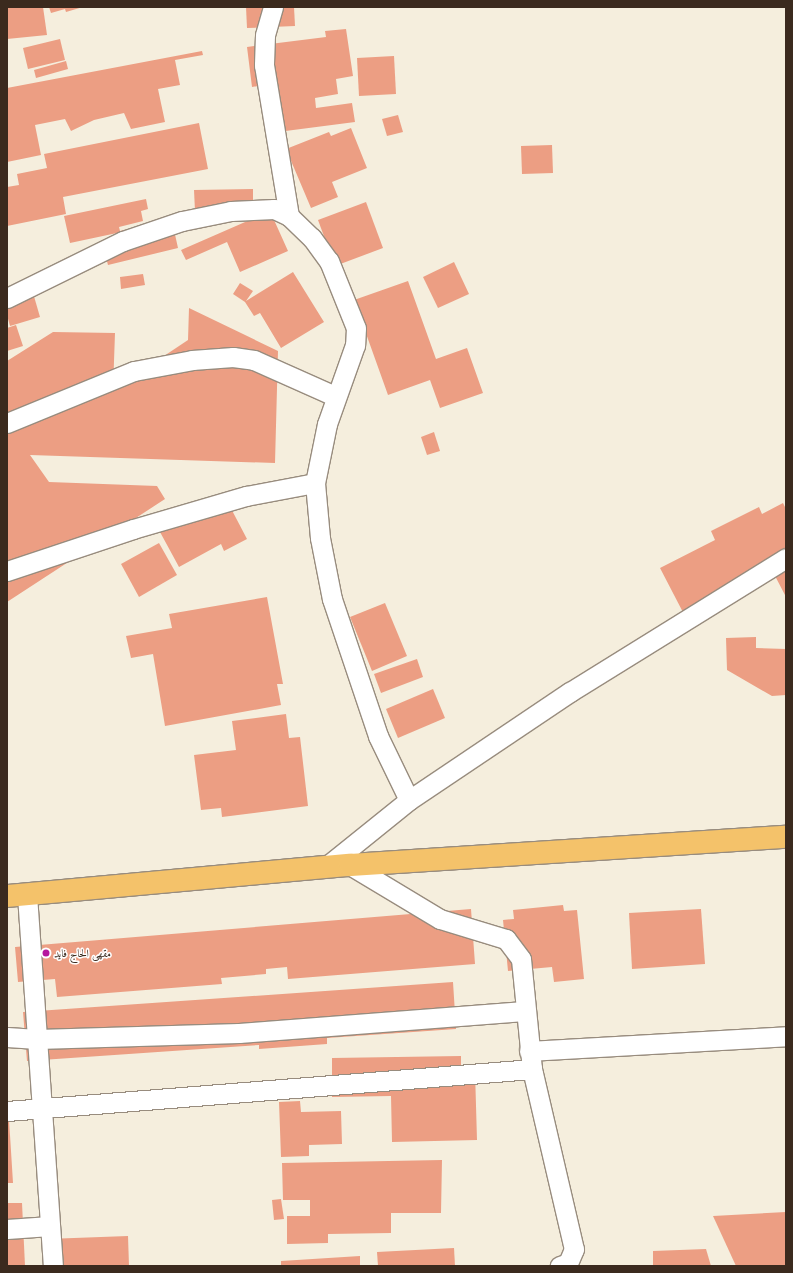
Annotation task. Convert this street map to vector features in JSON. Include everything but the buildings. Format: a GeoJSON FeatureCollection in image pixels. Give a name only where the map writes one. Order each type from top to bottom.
{"type":"FeatureCollection","features":[{"type":"Feature","properties":{"kind":"main road"},"geometry":{"type":"LineString","coordinates":[[17,896],[350,865],[786,837]]}},
{"type":"Feature","properties":{"kind":"street"},"geometry":{"type":"LineString","coordinates":[[273,7],[265,35],[264,65],[289,216]]}},
{"type":"Feature","properties":{"kind":"street"},"geometry":{"type":"LineString","coordinates":[[7,298],[123,241],[182,221],[231,211],[274,209],[289,216],[312,238],[329,261],[356,328],[355,345],[335,396],[315,483],[320,538],[332,599],[378,736],[409,800]]}},
{"type":"Feature","properties":{"kind":"street"},"geometry":{"type":"LineString","coordinates":[[7,423],[134,371],[192,360],[233,357],[254,360],[335,396]]}},
{"type":"Feature","properties":{"kind":"street"},"geometry":{"type":"LineString","coordinates":[[7,571],[133,529],[246,496],[315,483]]}},
{"type":"Feature","properties":{"kind":"street"},"geometry":{"type":"LineString","coordinates":[[326,867],[409,800],[570,692],[786,558]]}},
{"type":"Feature","properties":{"kind":"street"},"geometry":{"type":"LineString","coordinates":[[350,865],[440,919],[506,939],[521,959],[524,1011],[530,1060],[574,1249],[568,1263],[560,1266]]}},
{"type":"Feature","properties":{"kind":"street"},"geometry":{"type":"LineString","coordinates":[[17,896],[37,1039],[53,1266]]}},
{"type":"Feature","properties":{"kind":"street"},"geometry":{"type":"LineString","coordinates":[[7,1036],[37,1039],[239,1033],[524,1011]]}},
{"type":"Feature","properties":{"kind":"street"},"geometry":{"type":"LineString","coordinates":[[7,1111],[43,1109],[786,1036]]}},
{"type":"Feature","properties":{"kind":"street"},"geometry":{"type":"LineString","coordinates":[[7,1229],[50,1226]]}},
{"type":"Feature","properties":{"kind":"place","name":"مقهى الحاج فايد"},"geometry":{"type":"Point","coordinates":[46,953]}}]}
